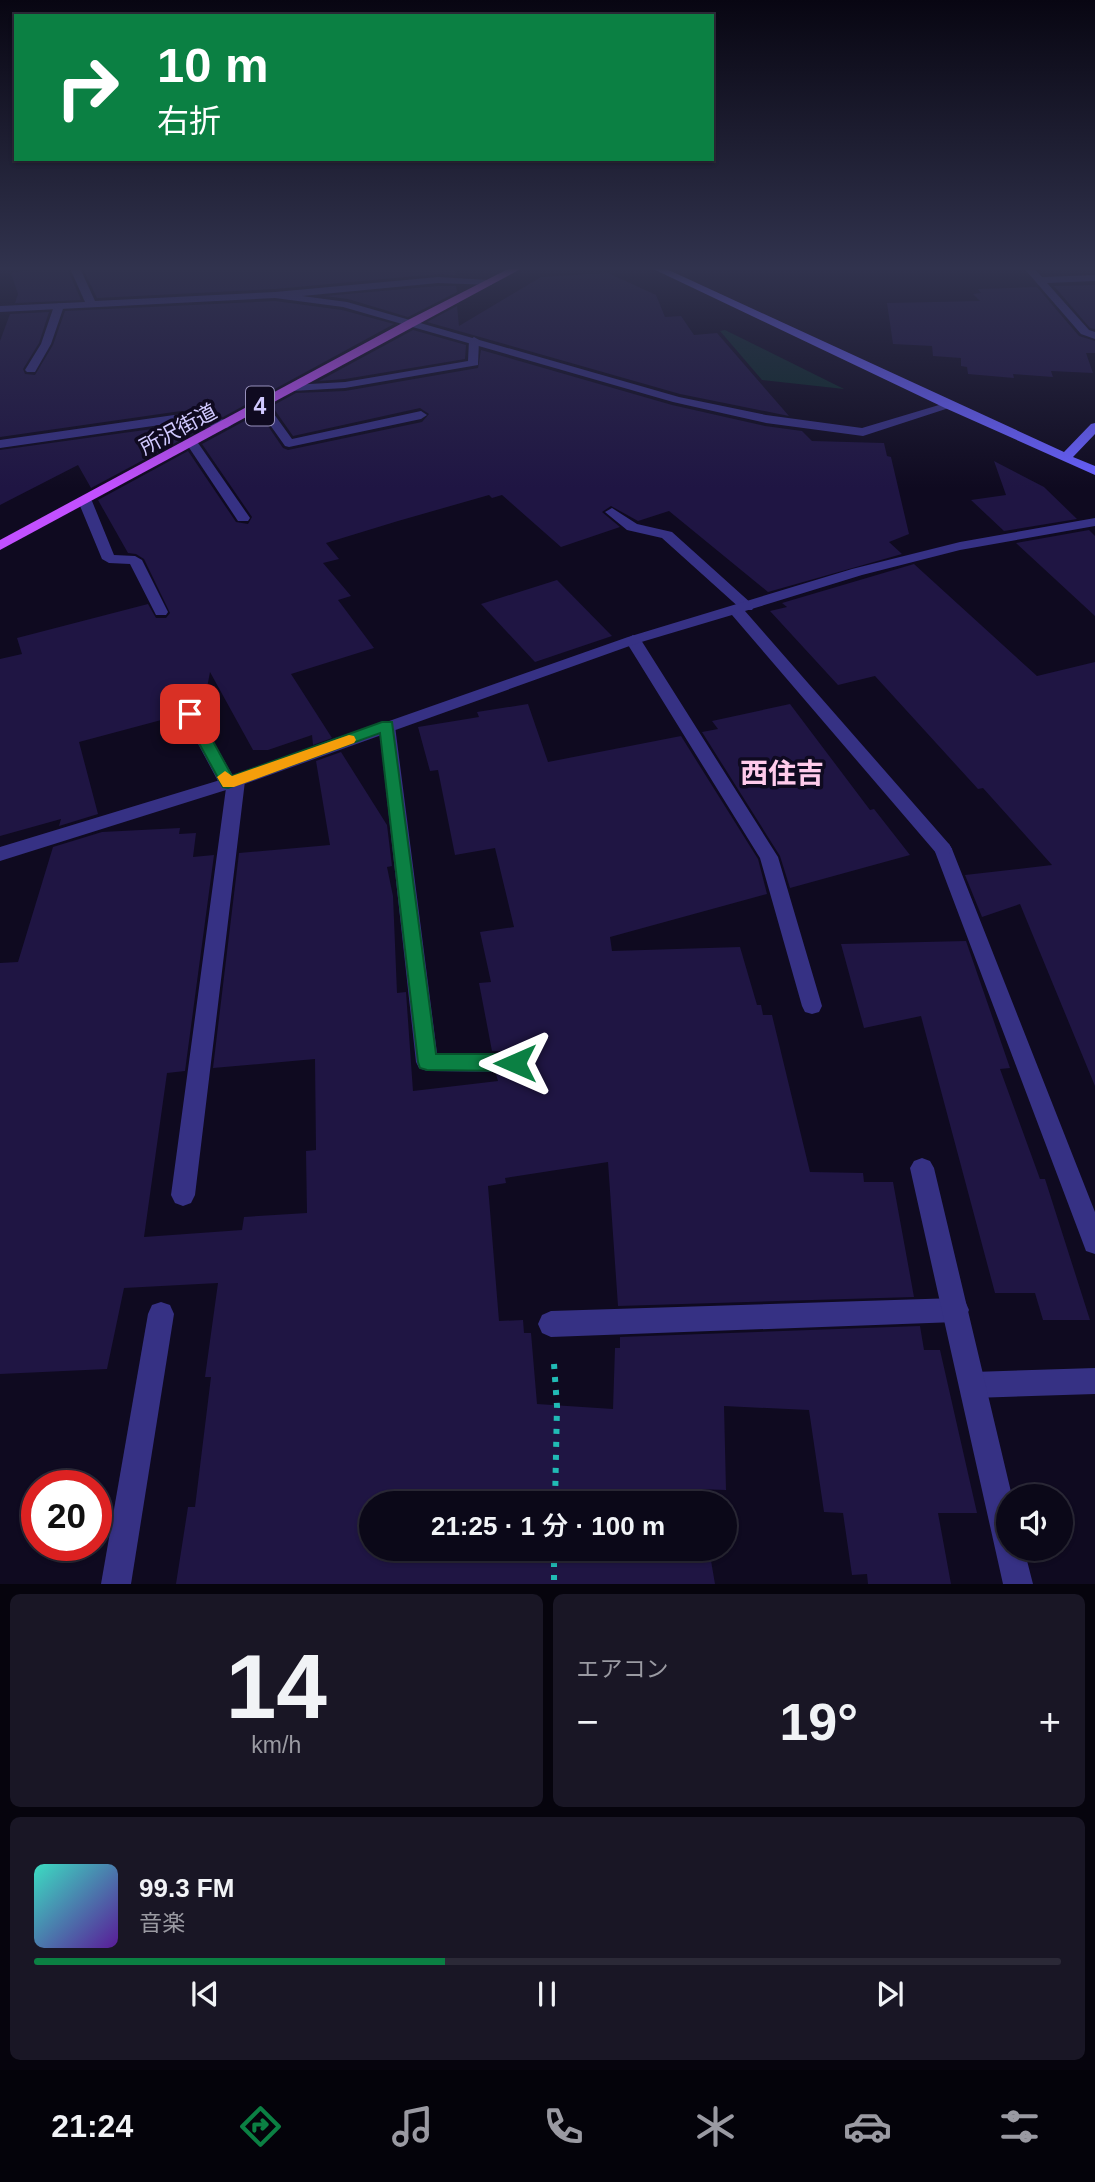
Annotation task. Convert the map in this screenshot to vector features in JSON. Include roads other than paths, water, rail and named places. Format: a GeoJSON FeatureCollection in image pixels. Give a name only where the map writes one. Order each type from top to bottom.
{"type":"FeatureCollection","features":[{"type":"Feature","properties":{"kind":"main road","name":"所沢街道"},"geometry":{"type":"LineString","coordinates":[[0,546],[379,340]]}},
{"type":"Feature","properties":{"kind":"street"},"geometry":{"type":"LineString","coordinates":[[31,370],[47,340]]}},
{"type":"Feature","properties":{"kind":"street"},"geometry":{"type":"LineString","coordinates":[[292,388],[345,384],[474,363],[474,340],[677,400],[766,419],[863,432],[948,406]]}},
{"type":"Feature","properties":{"kind":"street"},"geometry":{"type":"LineString","coordinates":[[808,340],[1095,471]]}},
{"type":"Feature","properties":{"kind":"street"},"geometry":{"type":"LineString","coordinates":[[262,405],[289,443],[421,415]]}},
{"type":"Feature","properties":{"kind":"street"},"geometry":{"type":"LineString","coordinates":[[0,444],[181,418],[227,424]]}},
{"type":"Feature","properties":{"kind":"street"},"geometry":{"type":"LineString","coordinates":[[1067,456],[1095,427]]}},
{"type":"Feature","properties":{"kind":"street"},"geometry":{"type":"LineString","coordinates":[[192,443],[243,518]]}},
{"type":"Feature","properties":{"kind":"street"},"geometry":{"type":"LineString","coordinates":[[85,501],[109,559],[135,560],[161,612]]}},
{"type":"Feature","properties":{"kind":"street"},"geometry":{"type":"LineString","coordinates":[[612,512],[632,527],[667,535],[741,608],[943,849],[1095,1244]]}},
{"type":"Feature","properties":{"kind":"street"},"geometry":{"type":"LineString","coordinates":[[0,854],[232,782],[633,640],[857,572],[960,546],[1095,522]]}},
{"type":"Feature","properties":{"kind":"street"},"geometry":{"type":"LineString","coordinates":[[633,640],[769,857],[812,1006]]}},
{"type":"Feature","properties":{"kind":"street"},"geometry":{"type":"LineString","coordinates":[[183,1195],[232,782],[190,714]]}},
{"type":"Feature","properties":{"kind":"street"},"geometry":{"type":"LineString","coordinates":[[387,726],[427,1062],[515,1063]]}},
{"type":"Feature","properties":{"kind":"street"},"geometry":{"type":"LineString","coordinates":[[922,1168],[996,1488]]}},
{"type":"Feature","properties":{"kind":"street"},"geometry":{"type":"LineString","coordinates":[[551,1324],[956,1310]]}},
{"type":"Feature","properties":{"kind":"street"},"geometry":{"type":"LineString","coordinates":[[116,1584],[161,1314]]}},
{"type":"Feature","properties":{"kind":"street"},"geometry":{"type":"LineString","coordinates":[[972,1385],[1095,1381]]}},
{"type":"Feature","properties":{"kind":"street"},"geometry":{"type":"LineString","coordinates":[[1013,1561],[1018,1584]]}},
{"type":"Feature","properties":{"kind":"district","name":"西住吉"},"geometry":{"type":"Point","coordinates":[782,773]}}]}
